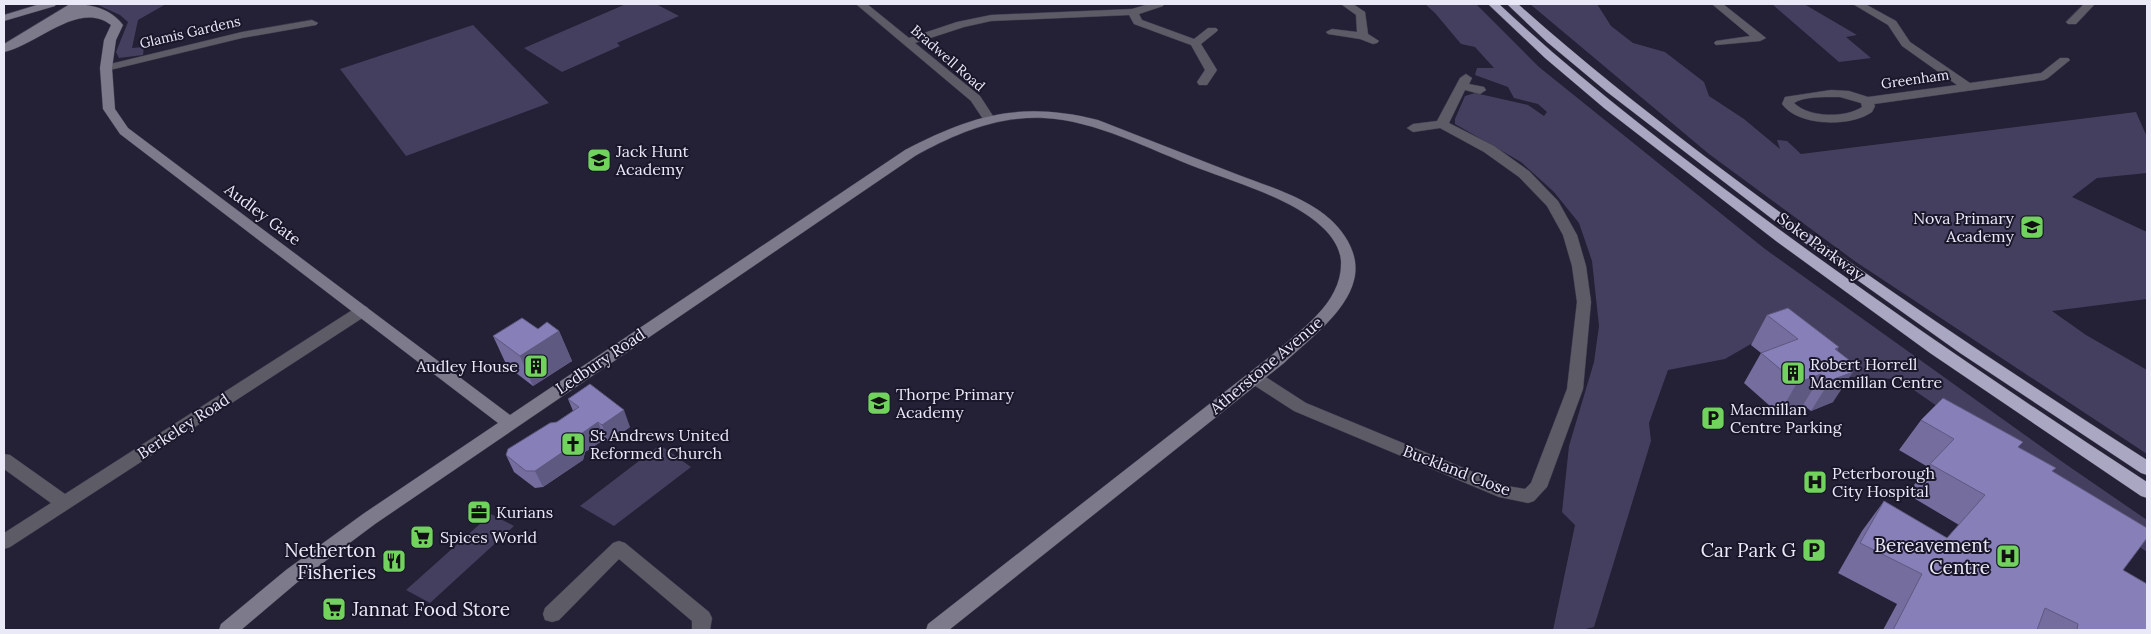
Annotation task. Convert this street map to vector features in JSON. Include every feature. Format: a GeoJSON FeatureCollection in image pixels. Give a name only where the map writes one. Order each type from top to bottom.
{"type":"FeatureCollection","features":[{"type":"Feature","properties":{"kind":"highway","name":"Soke Parkway"},"geometry":{"type":"LineString","coordinates":[[1493,4],[1618,112],[1762,224],[1942,353],[2147,491]]}},
{"type":"Feature","properties":{"kind":"highway","name":"Soke Parkway"},"geometry":{"type":"LineString","coordinates":[[1512,4],[1614,92],[1720,175],[1876,288],[2147,468]]}},
{"type":"Feature","properties":{"kind":"street"},"geometry":{"type":"LineString","coordinates":[[4,18],[51,4]]}},
{"type":"Feature","properties":{"kind":"street","name":"Bradwell Road"},"geometry":{"type":"LineString","coordinates":[[861,4],[976,99],[989,118]]}},
{"type":"Feature","properties":{"kind":"street"},"geometry":{"type":"LineString","coordinates":[[1054,4],[1057,16]]}},
{"type":"Feature","properties":{"kind":"street"},"geometry":{"type":"LineString","coordinates":[[907,42],[961,24],[991,18],[1132,12],[1158,4]]}},
{"type":"Feature","properties":{"kind":"street"},"geometry":{"type":"LineString","coordinates":[[1332,32],[1368,38],[1361,14],[1346,4]]}},
{"type":"Feature","properties":{"kind":"street"},"geometry":{"type":"LineString","coordinates":[[1720,4],[1760,38],[1720,43]]}},
{"type":"Feature","properties":{"kind":"street","name":"Greenham"},"geometry":{"type":"LineString","coordinates":[[1858,4],[1892,22],[1906,44],[1968,87]]}},
{"type":"Feature","properties":{"kind":"street"},"geometry":{"type":"LineString","coordinates":[[2072,22],[2090,4]]}},
{"type":"Feature","properties":{"kind":"street"},"geometry":{"type":"LineString","coordinates":[[4,49],[75,6]]}},
{"type":"Feature","properties":{"kind":"street","name":"Audley Gate"},"geometry":{"type":"LineString","coordinates":[[75,6],[98,10],[113,19],[117,25],[110,40],[106,68],[109,109],[124,131],[509,423]]}},
{"type":"Feature","properties":{"kind":"street"},"geometry":{"type":"LineString","coordinates":[[1132,12],[1138,22],[1194,43],[1211,70],[1203,82]]}},
{"type":"Feature","properties":{"kind":"street","name":"Glamis Gardens"},"geometry":{"type":"LineString","coordinates":[[106,68],[242,35],[312,23]]}},
{"type":"Feature","properties":{"kind":"street"},"geometry":{"type":"LineString","coordinates":[[1194,43],[1212,30]]}},
{"type":"Feature","properties":{"kind":"street","name":"Greenham"},"geometry":{"type":"LineString","coordinates":[[1866,101],[1869,106],[1864,112],[1824,119],[1799,113],[1788,104],[1789,100],[1794,98],[1836,92],[1852,94],[1866,101],[2044,76],[2064,60]]}},
{"type":"Feature","properties":{"kind":"street"},"geometry":{"type":"LineString","coordinates":[[1413,128],[1442,124],[1464,82],[1480,90]]}},
{"type":"Feature","properties":{"kind":"street","name":"Atherstone Avenue"},"geometry":{"type":"LineString","coordinates":[[936,630],[1255,378],[1326,315],[1341,293],[1347,280],[1348,259],[1345,249],[1341,239],[1326,222],[1305,208],[1266,190],[1094,123],[1076,118],[1043,113],[989,118]]}},
{"type":"Feature","properties":{"kind":"street","name":"Ledbury Road"},"geometry":{"type":"LineString","coordinates":[[228,630],[293,575],[368,519],[910,153],[944,134],[989,118]]}},
{"type":"Feature","properties":{"kind":"street","name":"Buckland Close"},"geometry":{"type":"LineString","coordinates":[[1255,378],[1300,407],[1505,492],[1528,496],[1538,487],[1575,389],[1584,302],[1579,266],[1570,235],[1553,204],[1524,174],[1489,149],[1442,124]]}},
{"type":"Feature","properties":{"kind":"street","name":"Berkeley Road"},"geometry":{"type":"LineString","coordinates":[[4,542],[362,311]]}},
{"type":"Feature","properties":{"kind":"street"},"geometry":{"type":"LineString","coordinates":[[4,460],[65,503]]}},
{"type":"Feature","properties":{"kind":"street"},"geometry":{"type":"LineString","coordinates":[[552,614],[619,548],[702,618],[701,630]]}},
{"type":"Feature","properties":{"kind":"shaded area"},"geometry":{"type":"Polygon","coordinates":[[[96,4],[166,4],[138,20],[132,48],[144,47],[143,55],[119,58],[116,52],[128,22],[120,15],[96,4]]]}},
{"type":"Feature","properties":{"kind":"shaded area"},"geometry":{"type":"Polygon","coordinates":[[[626,4],[656,4],[679,16],[617,43],[620,46],[562,72],[524,48],[626,4]]]}},
{"type":"Feature","properties":{"kind":"shaded area"},"geometry":{"type":"Polygon","coordinates":[[[1425,4],[1476,4],[1539,67],[1765,249],[2064,463],[2147,520],[2147,552],[1898,379],[1829,376],[1775,330],[1725,359],[1668,370],[1649,423],[1651,441],[1594,627],[1581,630],[1553,630],[1575,525],[1562,512],[1569,446],[1594,362],[1599,326],[1592,261],[1579,223],[1554,192],[1521,162],[1455,124],[1455,119],[1465,96],[1475,93],[1528,105],[1544,116],[1547,112],[1538,104],[1514,98],[1508,87],[1475,75],[1477,68],[1494,68],[1475,47],[1461,44],[1425,4]]]}},
{"type":"Feature","properties":{"kind":"shaded area"},"geometry":{"type":"Polygon","coordinates":[[[1530,4],[1597,4],[1611,26],[1633,43],[1665,52],[1704,82],[1709,96],[1744,119],[1780,149],[1777,140],[1787,141],[1801,154],[2136,112],[2147,137],[2147,173],[2097,178],[2072,197],[2147,232],[2147,299],[2052,311],[2086,335],[2147,370],[2147,454],[1856,262],[1709,154],[1530,4]]]}},
{"type":"Feature","properties":{"kind":"shaded area"},"geometry":{"type":"Polygon","coordinates":[[[1772,4],[1804,4],[1857,35],[1846,37],[1871,58],[1839,62],[1772,4]]]}},
{"type":"Feature","properties":{"kind":"shaded area"},"geometry":{"type":"Polygon","coordinates":[[[473,25],[549,103],[406,156],[340,69],[473,25]]]}},
{"type":"Feature","properties":{"kind":"shaded area"},"geometry":{"type":"Polygon","coordinates":[[[660,445],[691,467],[614,526],[580,506],[660,445]]]}},
{"type":"Feature","properties":{"kind":"shaded area"},"geometry":{"type":"Polygon","coordinates":[[[491,514],[514,526],[430,603],[406,590],[491,514]]]}},
{"type":"Feature","properties":{"kind":"building"},"geometry":{"type":"Polygon","coordinates":[[[1788,308],[1839,347],[1835,349],[1849,360],[1841,363],[1853,372],[1829,381],[1821,374],[1797,383],[1761,353],[1798,339],[1767,315],[1788,308]]]}},
{"type":"Feature","properties":{"kind":"building"},"geometry":{"type":"Polygon","coordinates":[[[522,318],[538,329],[547,322],[559,331],[520,356],[493,336],[522,318]]]}},
{"type":"Feature","properties":{"kind":"building"},"geometry":{"type":"Polygon","coordinates":[[[590,384],[624,410],[602,425],[598,422],[578,436],[576,443],[535,471],[526,471],[506,455],[508,449],[550,423],[557,422],[579,407],[568,399],[590,384]]]}},
{"type":"Feature","properties":{"kind":"building","name":"Peterborough City Hospital"},"geometry":{"type":"Polygon","coordinates":[[[1943,398],[2023,442],[2018,447],[2056,468],[2052,471],[2147,528],[2147,538],[2123,570],[2147,584],[2147,630],[2077,630],[2078,624],[2045,608],[2037,630],[1893,630],[1922,574],[1860,543],[1884,501],[1947,538],[1985,495],[1930,464],[1954,439],[1921,420],[1943,398]]]}},
{"type":"Feature","properties":{"kind":"place","name":"Jack Hunt Academy"},"geometry":{"type":"Point","coordinates":[599,160]}},
{"type":"Feature","properties":{"kind":"place","name":"Nova Primary Academy"},"geometry":{"type":"Point","coordinates":[2032,227]}},
{"type":"Feature","properties":{"kind":"place","name":"Audley House"},"geometry":{"type":"Point","coordinates":[536,366]}},
{"type":"Feature","properties":{"kind":"place","name":"Robert Horrell Macmillan Centre"},"geometry":{"type":"Point","coordinates":[1793,373]}},
{"type":"Feature","properties":{"kind":"place","name":"Thorpe Primary Academy"},"geometry":{"type":"Point","coordinates":[879,403]}},
{"type":"Feature","properties":{"kind":"place","name":"Macmillan Centre Parking"},"geometry":{"type":"Point","coordinates":[1713,418]}},
{"type":"Feature","properties":{"kind":"place","name":"St Andrews United Reformed Church"},"geometry":{"type":"Point","coordinates":[573,444]}},
{"type":"Feature","properties":{"kind":"place","name":"Peterborough City Hospital"},"geometry":{"type":"Point","coordinates":[1815,482]}},
{"type":"Feature","properties":{"kind":"place","name":"Kurians"},"geometry":{"type":"Point","coordinates":[479,512]}},
{"type":"Feature","properties":{"kind":"place","name":"Spices World"},"geometry":{"type":"Point","coordinates":[422,537]}},
{"type":"Feature","properties":{"kind":"place","name":"Car Park G"},"geometry":{"type":"Point","coordinates":[1814,550]}},
{"type":"Feature","properties":{"kind":"place","name":"Bereavement Centre"},"geometry":{"type":"Point","coordinates":[2008,556]}},
{"type":"Feature","properties":{"kind":"place","name":"Netherton Fisheries"},"geometry":{"type":"Point","coordinates":[394,561]}},
{"type":"Feature","properties":{"kind":"place","name":"Jannat Food Store"},"geometry":{"type":"Point","coordinates":[334,609]}}]}
